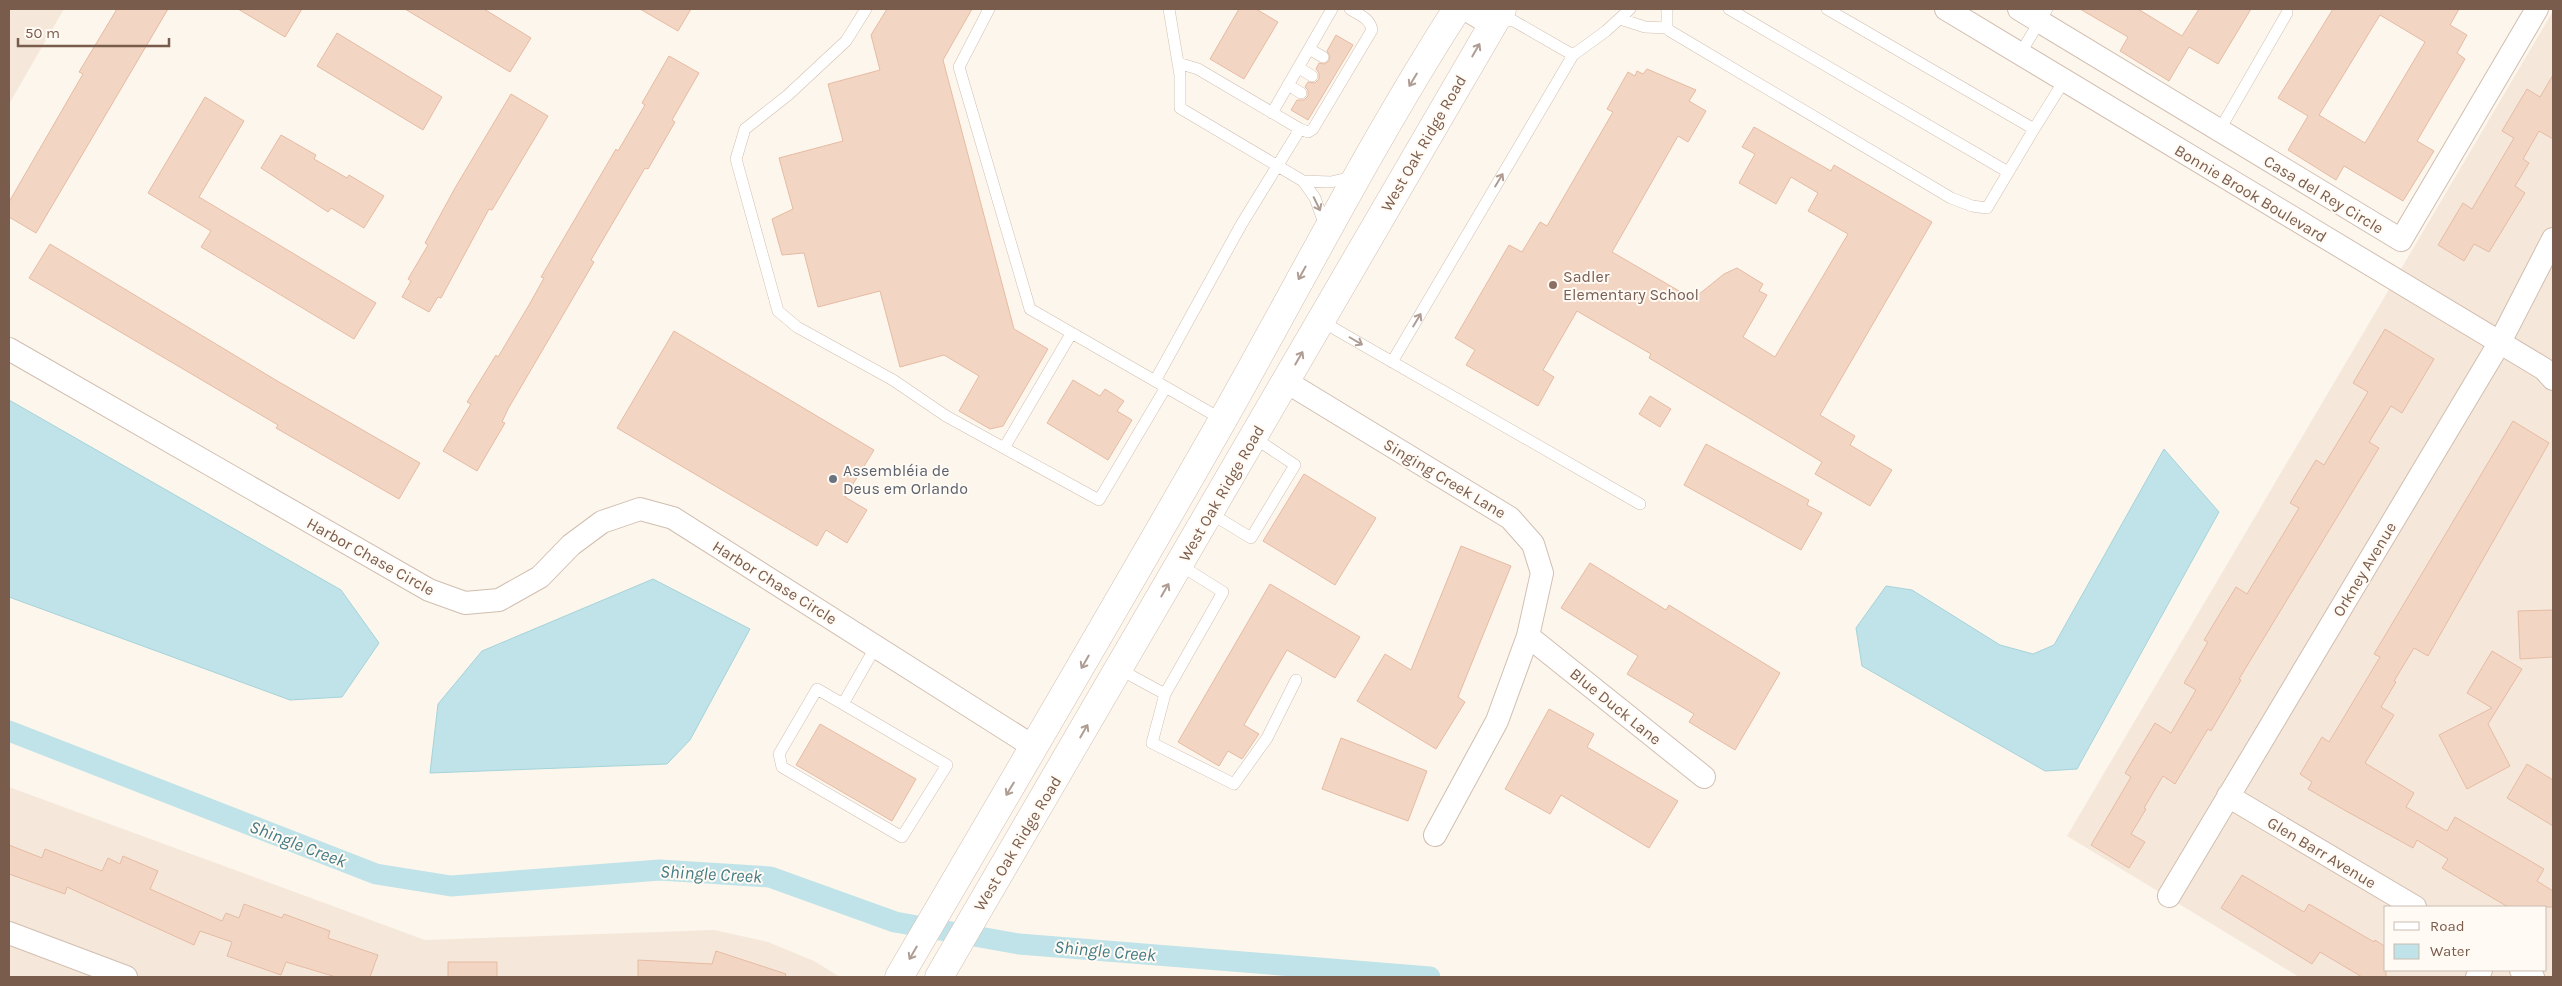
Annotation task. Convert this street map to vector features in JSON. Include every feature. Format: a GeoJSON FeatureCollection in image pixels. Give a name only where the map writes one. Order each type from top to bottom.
{"type":"FeatureCollection","features":[{"type":"Feature","properties":{"kind":"street","name":"West Oak Ridge Road"},"geometry":{"type":"LineString","coordinates":[[939,977],[992,884],[1047,755],[1223,420],[1326,230],[1457,9]]}},
{"type":"Feature","properties":{"kind":"street"},"geometry":{"type":"LineString","coordinates":[[1465,9],[1504,15]]}},
{"type":"Feature","properties":{"kind":"street","name":"Bonnie Brook Boulevard"},"geometry":{"type":"LineString","coordinates":[[1946,9],[2544,368],[2553,380]]}},
{"type":"Feature","properties":{"kind":"street","name":"Casa del Rey Circle"},"geometry":{"type":"LineString","coordinates":[[2019,9],[2043,15],[2219,131],[2401,240],[2537,9]]}},
{"type":"Feature","properties":{"kind":"street","name":"West Oak Ridge Road"},"geometry":{"type":"LineString","coordinates":[[899,977],[956,881],[1047,755],[1119,669],[1320,320],[1504,15]]}},
{"type":"Feature","properties":{"kind":"street"},"geometry":{"type":"LineString","coordinates":[[1320,320],[1315,296],[1367,211],[1375,145]]}},
{"type":"Feature","properties":{"kind":"street","name":"Orkney Avenue"},"geometry":{"type":"LineString","coordinates":[[2169,896],[2500,342],[2553,239]]}},
{"type":"Feature","properties":{"kind":"street","name":"Harbor Chase Circle"},"geometry":{"type":"LineString","coordinates":[[9,350],[429,590],[465,603],[499,600],[540,577],[571,545],[602,522],[640,509],[674,518],[1047,755]]}},
{"type":"Feature","properties":{"kind":"street","name":"Singing Creek Lane"},"geometry":{"type":"LineString","coordinates":[[1285,381],[1510,518],[1533,544],[1542,573],[1528,636],[1498,721],[1435,835]]}},
{"type":"Feature","properties":{"kind":"street"},"geometry":{"type":"LineString","coordinates":[[1183,559],[1180,526],[1235,434],[1223,420]]}},
{"type":"Feature","properties":{"kind":"street","name":"Blue Duck Lane"},"geometry":{"type":"LineString","coordinates":[[1528,636],[1704,777]]}},
{"type":"Feature","properties":{"kind":"street","name":"Glen Barr Avenue"},"geometry":{"type":"LineString","coordinates":[[2228,796],[2413,906]]}},
{"type":"Feature","properties":{"kind":"street"},"geometry":{"type":"LineString","coordinates":[[920,977],[938,943],[940,934],[937,912]]}},
{"type":"Feature","properties":{"kind":"street"},"geometry":{"type":"LineString","coordinates":[[9,933],[126,977]]}},
{"type":"Feature","properties":{"kind":"street"},"geometry":{"type":"LineString","coordinates":[[2523,971],[2534,977]]}},
{"type":"Feature","properties":{"kind":"lane"},"geometry":{"type":"LineString","coordinates":[[866,9],[846,42],[788,96],[745,129],[736,158],[778,312],[797,327],[893,380],[946,416],[1099,500],[1166,387]]}},
{"type":"Feature","properties":{"kind":"lane"},"geometry":{"type":"LineString","coordinates":[[989,9],[959,67],[1030,309],[1223,420]]}},
{"type":"Feature","properties":{"kind":"lane"},"geometry":{"type":"LineString","coordinates":[[1169,9],[1178,63],[1180,108],[1302,180],[1331,182],[1357,176]]}},
{"type":"Feature","properties":{"kind":"lane"},"geometry":{"type":"LineString","coordinates":[[1272,113],[1332,9]]}},
{"type":"Feature","properties":{"kind":"lane"},"geometry":{"type":"LineString","coordinates":[[1178,63],[1198,69],[1308,132],[1313,128],[1322,106],[1343,69],[1372,30],[1371,24],[1367,19],[1350,9]]}},
{"type":"Feature","properties":{"kind":"lane"},"geometry":{"type":"LineString","coordinates":[[1392,362],[1573,55],[1630,9]]}},
{"type":"Feature","properties":{"kind":"lane"},"geometry":{"type":"LineString","coordinates":[[1667,9],[1667,28]]}},
{"type":"Feature","properties":{"kind":"lane"},"geometry":{"type":"LineString","coordinates":[[1729,9],[2008,172]]}},
{"type":"Feature","properties":{"kind":"lane"},"geometry":{"type":"LineString","coordinates":[[1827,9],[2034,129]]}},
{"type":"Feature","properties":{"kind":"lane"},"geometry":{"type":"LineString","coordinates":[[2219,131],[2287,13]]}},
{"type":"Feature","properties":{"kind":"lane"},"geometry":{"type":"LineString","coordinates":[[1504,15],[1573,55]]}},
{"type":"Feature","properties":{"kind":"lane"},"geometry":{"type":"LineString","coordinates":[[2020,54],[2043,15]]}},
{"type":"Feature","properties":{"kind":"lane"},"geometry":{"type":"LineString","coordinates":[[1620,18],[1645,27],[1667,28],[1951,198],[1972,206],[1987,208],[2064,81]]}},
{"type":"Feature","properties":{"kind":"lane"},"geometry":{"type":"LineString","coordinates":[[1310,49],[1323,57]]}},
{"type":"Feature","properties":{"kind":"lane"},"geometry":{"type":"LineString","coordinates":[[1299,68],[1312,76]]}},
{"type":"Feature","properties":{"kind":"lane"},"geometry":{"type":"LineString","coordinates":[[1288,85],[1301,93]]}},
{"type":"Feature","properties":{"kind":"lane"},"geometry":{"type":"LineString","coordinates":[[1155,381],[1241,226],[1279,167],[1300,129]]}},
{"type":"Feature","properties":{"kind":"lane"},"geometry":{"type":"LineString","coordinates":[[1302,180],[1323,216],[1326,230]]}},
{"type":"Feature","properties":{"kind":"lane"},"geometry":{"type":"LineString","coordinates":[[1320,320],[1640,504]]}},
{"type":"Feature","properties":{"kind":"lane"},"geometry":{"type":"LineString","coordinates":[[1004,448],[1071,334]]}},
{"type":"Feature","properties":{"kind":"lane"},"geometry":{"type":"LineString","coordinates":[[1210,513],[1251,538],[1294,465],[1253,437]]}},
{"type":"Feature","properties":{"kind":"lane"},"geometry":{"type":"LineString","coordinates":[[1183,559],[1223,592],[1165,694],[1152,743],[1234,784],[1267,738],[1296,680]]}},
{"type":"Feature","properties":{"kind":"lane"},"geometry":{"type":"LineString","coordinates":[[843,704],[876,646]]}},
{"type":"Feature","properties":{"kind":"lane"},"geometry":{"type":"LineString","coordinates":[[1119,669],[1165,694]]}},
{"type":"Feature","properties":{"kind":"lane"},"geometry":{"type":"LineString","coordinates":[[817,689],[843,704],[947,765],[902,837],[782,766],[779,754],[817,689]]}},
{"type":"Feature","properties":{"kind":"shaded area"},"geometry":{"type":"Polygon","coordinates":[[[9,9],[64,9],[9,104],[9,9]]]}},
{"type":"Feature","properties":{"kind":"shaded area"},"geometry":{"type":"Polygon","coordinates":[[[2553,11],[2553,977],[2299,977],[2067,836],[2553,11]]]}},
{"type":"Feature","properties":{"kind":"shaded area"},"geometry":{"type":"Polygon","coordinates":[[[9,787],[425,940],[714,930],[768,942],[814,961],[840,977],[9,977],[9,787]]]}},
{"type":"Feature","properties":{"kind":"water"},"geometry":{"type":"Polygon","coordinates":[[[9,400],[341,590],[379,643],[342,697],[290,700],[9,597],[9,400]]]}},
{"type":"Feature","properties":{"kind":"water"},"geometry":{"type":"Polygon","coordinates":[[[2164,449],[2219,512],[2077,769],[2045,771],[1862,666],[1856,628],[1886,586],[1912,590],[2000,645],[2033,654],[2054,645],[2164,449]]]}},
{"type":"Feature","properties":{"kind":"water"},"geometry":{"type":"Polygon","coordinates":[[[653,579],[750,629],[690,740],[667,764],[430,773],[438,704],[482,651],[653,579]]]}},
{"type":"Feature","properties":{"kind":"building"},"geometry":{"type":"Polygon","coordinates":[[[117,9],[168,9],[36,233],[9,217],[9,202],[83,74],[79,72],[117,9]]]}},
{"type":"Feature","properties":{"kind":"building"},"geometry":{"type":"Polygon","coordinates":[[[238,9],[302,9],[285,37],[238,9]]]}},
{"type":"Feature","properties":{"kind":"building"},"geometry":{"type":"Polygon","coordinates":[[[405,9],[484,9],[531,38],[510,72],[405,9]]]}},
{"type":"Feature","properties":{"kind":"building"},"geometry":{"type":"Polygon","coordinates":[[[640,9],[691,9],[678,31],[640,9]]]}},
{"type":"Feature","properties":{"kind":"building"},"geometry":{"type":"Polygon","coordinates":[[[887,9],[972,9],[943,60],[1014,329],[1048,349],[1003,426],[990,429],[959,411],[979,376],[944,355],[900,367],[880,291],[818,307],[804,253],[782,255],[772,219],[793,209],[779,158],[843,141],[828,84],[880,70],[871,35],[887,9]]]}},
{"type":"Feature","properties":{"kind":"building"},"geometry":{"type":"Polygon","coordinates":[[[1239,9],[1256,9],[1278,22],[1244,79],[1210,59],[1239,9]]]}},
{"type":"Feature","properties":{"kind":"building"},"geometry":{"type":"Polygon","coordinates":[[[2080,9],[2138,9],[2182,36],[2199,9],[2251,9],[2218,64],[2189,47],[2169,81],[2120,51],[2128,37],[2080,9]]]}},
{"type":"Feature","properties":{"kind":"building"},"geometry":{"type":"Polygon","coordinates":[[[2333,9],[2459,9],[2450,25],[2467,35],[2457,53],[2465,59],[2417,141],[2434,151],[2403,201],[2344,166],[2336,180],[2288,150],[2308,116],[2278,98],[2333,9]],[[2380,15],[2319,115],[2365,143],[2425,42],[2380,15]]]}},
{"type":"Feature","properties":{"kind":"building"},"geometry":{"type":"Polygon","coordinates":[[[337,33],[442,97],[423,130],[317,66],[337,33]]]}},
{"type":"Feature","properties":{"kind":"building"},"geometry":{"type":"Polygon","coordinates":[[[1336,35],[1353,45],[1308,120],[1291,110],[1297,100],[1304,100],[1308,96],[1308,90],[1305,87],[1308,82],[1315,83],[1319,79],[1319,73],[1316,69],[1319,63],[1324,64],[1329,61],[1330,56],[1327,51],[1336,35]]]}},
{"type":"Feature","properties":{"kind":"building"},"geometry":{"type":"Polygon","coordinates":[[[669,56],[699,73],[672,120],[675,122],[648,169],[645,168],[591,260],[594,262],[508,409],[502,422],[505,423],[477,471],[443,451],[471,404],[467,402],[496,355],[498,357],[544,278],[541,277],[616,149],[618,151],[645,105],[642,103],[669,56]]]}},
{"type":"Feature","properties":{"kind":"building"},"geometry":{"type":"Polygon","coordinates":[[[1647,69],[1696,90],[1689,101],[1706,111],[1688,142],[1678,136],[1612,252],[1693,299],[1724,274],[1737,268],[1763,284],[1759,291],[1767,295],[1743,337],[1775,357],[1848,234],[1808,211],[1818,193],[1791,177],[1776,204],[1739,183],[1755,154],[1742,147],[1754,127],[1831,171],[1834,165],[1932,222],[1820,415],[1855,436],[1850,445],[1892,470],[1870,506],[1815,474],[1822,462],[1649,358],[1651,354],[1577,311],[1543,370],[1554,377],[1538,406],[1466,365],[1475,350],[1455,338],[1509,245],[1522,252],[1540,222],[1547,226],[1613,112],[1607,109],[1628,72],[1635,76],[1637,71],[1643,74],[1647,69]]]}},
{"type":"Feature","properties":{"kind":"building"},"geometry":{"type":"Polygon","coordinates":[[[2553,75],[2553,139],[2539,131],[2523,159],[2529,163],[2515,186],[2525,193],[2489,252],[2474,244],[2464,261],[2438,245],[2463,203],[2472,209],[2514,138],[2502,131],[2527,89],[2540,97],[2553,75]]]}},
{"type":"Feature","properties":{"kind":"building"},"geometry":{"type":"Polygon","coordinates":[[[511,94],[548,116],[492,210],[489,209],[441,298],[438,297],[429,312],[402,297],[411,281],[408,279],[428,245],[425,243],[455,188],[511,94]]]}},
{"type":"Feature","properties":{"kind":"building"},"geometry":{"type":"Polygon","coordinates":[[[205,97],[244,121],[199,197],[376,303],[354,339],[201,247],[211,231],[148,193],[205,97]]]}},
{"type":"Feature","properties":{"kind":"building"},"geometry":{"type":"Polygon","coordinates":[[[281,135],[316,155],[314,159],[347,178],[349,175],[384,196],[364,228],[331,208],[328,212],[261,168],[281,135]]]}},
{"type":"Feature","properties":{"kind":"building"},"geometry":{"type":"Polygon","coordinates":[[[50,244],[279,382],[420,463],[399,499],[276,428],[278,425],[29,278],[50,244]]]}},
{"type":"Feature","properties":{"kind":"building"},"geometry":{"type":"Polygon","coordinates":[[[2385,329],[2434,359],[2402,413],[2391,406],[2369,442],[2379,448],[2239,679],[2241,680],[2211,731],[2208,729],[2175,784],[2163,776],[2131,834],[2145,842],[2129,868],[2091,845],[2131,777],[2125,773],[2155,723],[2171,733],[2196,690],[2184,683],[2208,642],[2204,640],[2236,587],[2247,594],[2299,508],[2290,503],[2316,460],[2324,465],[2368,392],[2353,383],[2385,329]]]}},
{"type":"Feature","properties":{"kind":"building"},"geometry":{"type":"Polygon","coordinates":[[[674,331],[874,450],[845,497],[867,510],[847,543],[826,530],[817,546],[617,428],[674,331]]]}},
{"type":"Feature","properties":{"kind":"building"},"geometry":{"type":"Polygon","coordinates":[[[1073,380],[1100,396],[1105,389],[1124,401],[1117,411],[1132,420],[1108,460],[1047,423],[1073,380]]]}},
{"type":"Feature","properties":{"kind":"building"},"geometry":{"type":"Polygon","coordinates":[[[1650,396],[1671,409],[1660,427],[1639,414],[1650,396]]]}},
{"type":"Feature","properties":{"kind":"building"},"geometry":{"type":"Polygon","coordinates":[[[2513,421],[2549,443],[2428,656],[2414,648],[2394,681],[2396,682],[2381,707],[2394,715],[2365,763],[2414,793],[2406,807],[2447,831],[2455,817],[2544,869],[2537,881],[2553,891],[2553,907],[2506,906],[2442,868],[2448,859],[2417,840],[2413,848],[2308,789],[2312,782],[2300,774],[2322,737],[2329,742],[2380,657],[2374,654],[2513,421]]]}},
{"type":"Feature","properties":{"kind":"building"},"geometry":{"type":"Polygon","coordinates":[[[1706,444],[1809,500],[1807,505],[1822,513],[1801,550],[1684,485],[1706,444]]]}},
{"type":"Feature","properties":{"kind":"building"},"geometry":{"type":"Polygon","coordinates":[[[1304,474],[1376,518],[1335,585],[1263,541],[1304,474]]]}},
{"type":"Feature","properties":{"kind":"building"},"geometry":{"type":"Polygon","coordinates":[[[1461,546],[1511,566],[1458,697],[1465,702],[1436,749],[1357,701],[1385,654],[1411,670],[1461,546]]]}},
{"type":"Feature","properties":{"kind":"building"},"geometry":{"type":"Polygon","coordinates":[[[1590,563],[1666,610],[1669,605],[1780,673],[1735,750],[1689,722],[1694,714],[1627,674],[1638,656],[1561,608],[1590,563]]]}},
{"type":"Feature","properties":{"kind":"building"},"geometry":{"type":"Polygon","coordinates":[[[1270,584],[1360,637],[1335,678],[1287,650],[1244,725],[1259,734],[1242,759],[1228,751],[1219,766],[1178,742],[1270,584]]]}},
{"type":"Feature","properties":{"kind":"building"},"geometry":{"type":"Polygon","coordinates":[[[2553,610],[2553,657],[2520,659],[2518,611],[2553,610]]]}},
{"type":"Feature","properties":{"kind":"building"},"geometry":{"type":"Polygon","coordinates":[[[2492,651],[2522,669],[2488,724],[2510,766],[2467,789],[2439,735],[2492,708],[2467,693],[2492,651]]]}},
{"type":"Feature","properties":{"kind":"building"},"geometry":{"type":"Polygon","coordinates":[[[1549,709],[1594,734],[1587,747],[1678,801],[1649,848],[1561,795],[1550,814],[1505,789],[1549,709]]]}},
{"type":"Feature","properties":{"kind":"building"},"geometry":{"type":"Polygon","coordinates":[[[820,724],[916,779],[892,821],[796,765],[820,724]]]}},
{"type":"Feature","properties":{"kind":"building"},"geometry":{"type":"Polygon","coordinates":[[[1341,738],[1427,771],[1408,821],[1322,789],[1341,738]]]}},
{"type":"Feature","properties":{"kind":"building"},"geometry":{"type":"Polygon","coordinates":[[[2527,764],[2553,780],[2553,826],[2507,798],[2527,764]]]}},
{"type":"Feature","properties":{"kind":"building"},"geometry":{"type":"Polygon","coordinates":[[[9,845],[42,858],[45,849],[102,871],[108,858],[120,864],[123,856],[158,871],[150,889],[222,921],[226,913],[239,918],[244,904],[282,918],[284,914],[330,931],[328,938],[378,955],[370,977],[336,977],[286,962],[281,975],[227,956],[232,942],[200,931],[194,945],[67,887],[65,894],[9,874],[9,845]]]}},
{"type":"Feature","properties":{"kind":"building"},"geometry":{"type":"Polygon","coordinates":[[[2242,875],[2304,912],[2309,904],[2374,942],[2375,940],[2384,946],[2384,971],[2386,971],[2386,977],[2362,977],[2320,952],[2312,964],[2221,908],[2242,875]]]}},
{"type":"Feature","properties":{"kind":"building"},"geometry":{"type":"Polygon","coordinates":[[[716,951],[786,974],[785,977],[638,977],[638,960],[712,964],[716,951]]]}},
{"type":"Feature","properties":{"kind":"building"},"geometry":{"type":"Polygon","coordinates":[[[448,962],[497,962],[497,977],[448,977],[448,962]]]}},
{"type":"Feature","properties":{"kind":"waterway","name":"Shingle Creek"},"geometry":{"type":"LineString","coordinates":[[9,731],[376,874],[451,886],[660,870],[770,877],[895,922],[1019,944],[1430,977]]}},
{"type":"Feature","properties":{"kind":"place","name":"Sadler Elementary School"},"geometry":{"type":"Point","coordinates":[1553,285]}},
{"type":"Feature","properties":{"kind":"place","name":"Assembléia de Deus em Orlando"},"geometry":{"type":"Point","coordinates":[833,479]}}]}
